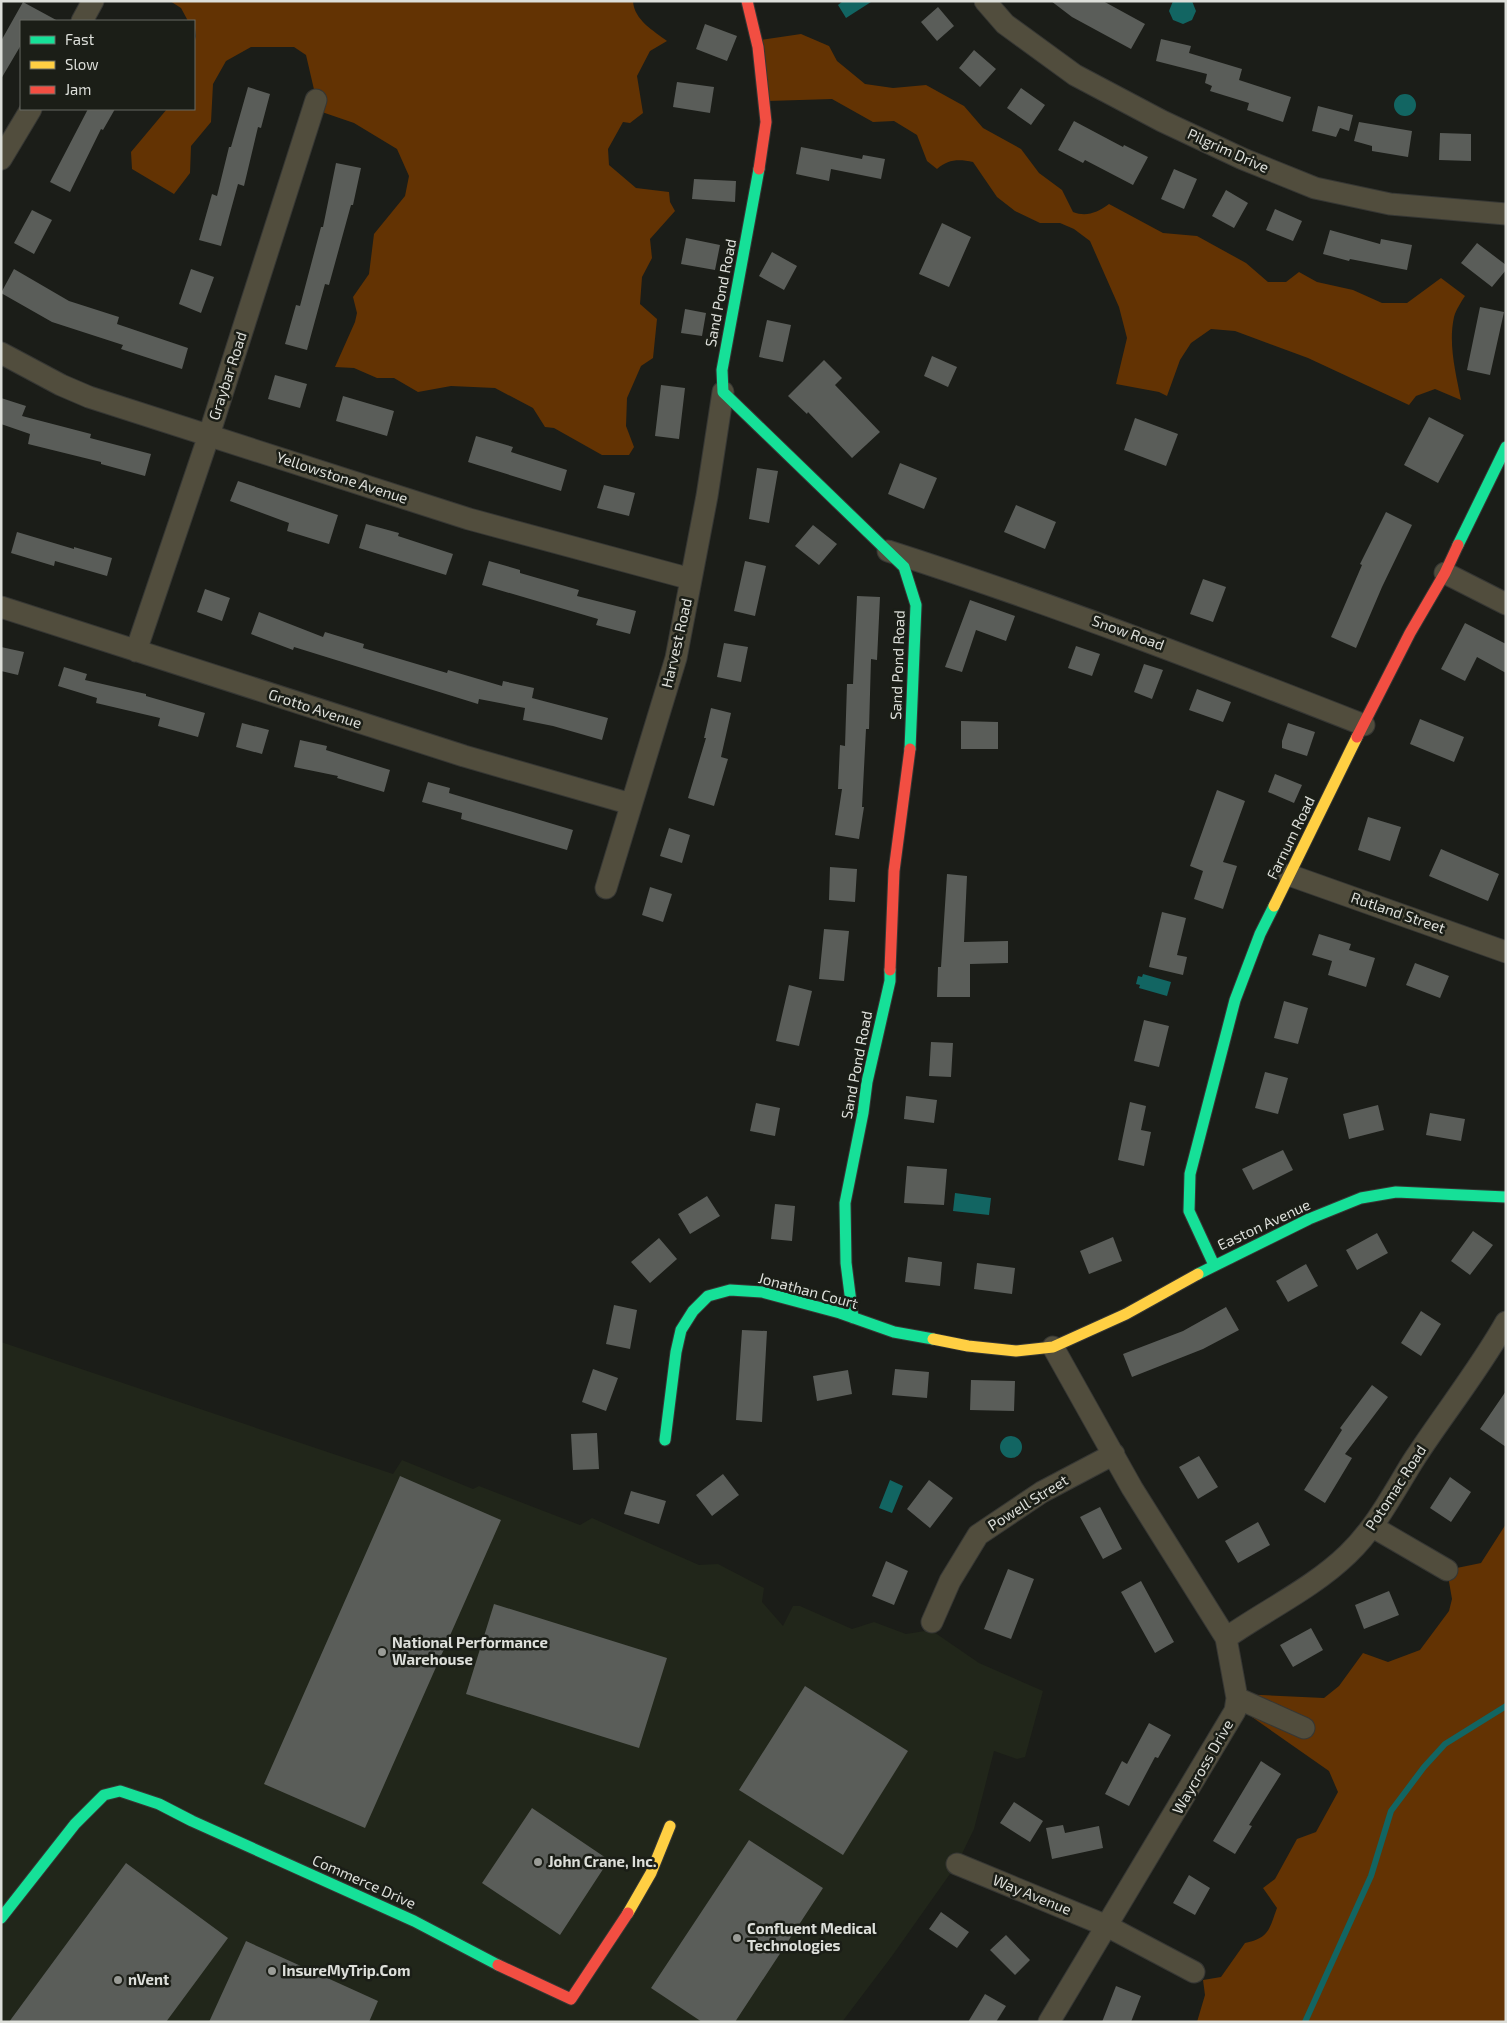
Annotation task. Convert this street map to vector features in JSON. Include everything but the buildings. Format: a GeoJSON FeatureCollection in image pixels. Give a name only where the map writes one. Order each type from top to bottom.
{"type":"FeatureCollection","features":[{"type":"Feature","properties":{"kind":"street"},"geometry":{"type":"LineString","coordinates":[[83,20],[93,1]]}},
{"type":"Feature","properties":{"kind":"street","name":"Sand Pond Road"},"geometry":{"type":"LineString","coordinates":[[748,1],[758,47],[766,122],[751,217],[722,370],[723,392],[904,567],[916,605],[911,744],[894,871],[890,981],[867,1082],[863,1113],[845,1203],[846,1263],[853,1318]]}},
{"type":"Feature","properties":{"kind":"street","name":"Pilgrim Drive"},"geometry":{"type":"LineString","coordinates":[[985,1],[1005,24],[1075,75],[1162,121],[1243,159],[1315,188],[1390,204],[1506,214]]}},
{"type":"Feature","properties":{"kind":"street","name":"Graybar Road"},"geometry":{"type":"LineString","coordinates":[[136,650],[208,435],[316,100]]}},
{"type":"Feature","properties":{"kind":"street"},"geometry":{"type":"LineString","coordinates":[[1,159],[29,110]]}},
{"type":"Feature","properties":{"kind":"street","name":"Yellowstone Avenue"},"geometry":{"type":"LineString","coordinates":[[1,353],[61,385],[89,397],[469,519],[691,580]]}},
{"type":"Feature","properties":{"kind":"street","name":"Harvest Road"},"geometry":{"type":"LineString","coordinates":[[606,888],[676,658],[708,496],[723,392]]}},
{"type":"Feature","properties":{"kind":"street","name":"Farnum Road"},"geometry":{"type":"LineString","coordinates":[[1214,1265],[1189,1211],[1190,1174],[1235,1000],[1260,934],[1410,633],[1445,573],[1506,447]]}},
{"type":"Feature","properties":{"kind":"street","name":"Snow Road"},"geometry":{"type":"LineString","coordinates":[[887,551],[994,585],[1118,629],[1364,725]]}},
{"type":"Feature","properties":{"kind":"street"},"geometry":{"type":"LineString","coordinates":[[1445,573],[1506,604]]}},
{"type":"Feature","properties":{"kind":"street","name":"Grotto Avenue"},"geometry":{"type":"LineString","coordinates":[[1,607],[464,756],[631,804]]}},
{"type":"Feature","properties":{"kind":"street","name":"Rutland Street"},"geometry":{"type":"LineString","coordinates":[[1289,875],[1506,952]]}},
{"type":"Feature","properties":{"kind":"street","name":"Easton Avenue"},"geometry":{"type":"LineString","coordinates":[[1053,1347],[1126,1314],[1214,1265],[1309,1219],[1361,1198],[1396,1192],[1506,1197]]}},
{"type":"Feature","properties":{"kind":"street","name":"Jonathan Court"},"geometry":{"type":"LineString","coordinates":[[665,1440],[676,1352],[681,1330],[693,1311],[708,1296],[730,1290],[762,1292],[853,1318],[894,1332],[968,1346],[1016,1351],[1053,1347]]}},
{"type":"Feature","properties":{"kind":"street","name":"Potomac Road"},"geometry":{"type":"LineString","coordinates":[[1226,1638],[1320,1577],[1348,1555],[1373,1527],[1415,1458],[1500,1348],[1506,1322]]}},
{"type":"Feature","properties":{"kind":"street","name":"Waycross Drive"},"geometry":{"type":"LineString","coordinates":[[1049,2022],[1235,1711],[1237,1698],[1226,1638],[1132,1488],[1053,1347]]}},
{"type":"Feature","properties":{"kind":"street","name":"Powell Street"},"geometry":{"type":"LineString","coordinates":[[932,1622],[950,1581],[978,1535],[1042,1492],[1114,1454]]}},
{"type":"Feature","properties":{"kind":"street"},"geometry":{"type":"LineString","coordinates":[[1373,1527],[1447,1570]]}},
{"type":"Feature","properties":{"kind":"street"},"geometry":{"type":"LineString","coordinates":[[1237,1698],[1304,1728]]}},
{"type":"Feature","properties":{"kind":"street","name":"Commerce Drive"},"geometry":{"type":"LineString","coordinates":[[1,1918],[75,1824],[104,1795],[120,1792],[159,1804],[192,1821],[414,1921],[510,1971],[571,1999],[616,1933],[651,1876],[670,1826]]}},
{"type":"Feature","properties":{"kind":"street","name":"Way Avenue"},"geometry":{"type":"LineString","coordinates":[[957,1864],[1107,1926],[1194,1972]]}},
{"type":"Feature","properties":{"kind":"shaded area"},"geometry":{"type":"Polygon","coordinates":[[[170,1],[633,1],[634,8],[641,19],[667,41],[650,51],[637,76],[643,113],[630,123],[623,122],[608,149],[609,165],[636,188],[669,192],[670,202],[675,211],[650,239],[652,258],[642,277],[640,304],[657,319],[653,358],[641,366],[627,398],[626,426],[634,447],[629,455],[602,455],[554,428],[545,427],[533,408],[495,388],[451,386],[418,392],[394,378],[377,378],[354,368],[335,367],[355,322],[357,313],[353,297],[369,274],[374,234],[405,196],[409,176],[397,149],[354,123],[319,111],[306,55],[294,47],[251,47],[226,61],[213,84],[211,122],[191,146],[190,173],[174,194],[132,169],[131,152],[166,110],[195,110],[195,20],[187,20],[181,8],[170,1]]]}},
{"type":"Feature","properties":{"kind":"shaded area"},"geometry":{"type":"Polygon","coordinates":[[[801,34],[829,46],[837,61],[865,84],[893,88],[926,85],[964,106],[983,128],[1021,149],[1039,173],[1062,190],[1073,212],[1091,213],[1109,204],[1163,233],[1197,236],[1246,263],[1268,282],[1286,282],[1299,272],[1317,282],[1353,290],[1382,303],[1407,303],[1441,278],[1465,296],[1457,309],[1452,327],[1453,359],[1461,400],[1435,389],[1416,396],[1409,405],[1308,358],[1235,331],[1211,329],[1191,343],[1180,360],[1167,396],[1159,392],[1116,384],[1127,338],[1119,307],[1090,241],[1074,229],[1060,223],[1040,223],[1015,211],[997,197],[973,162],[954,161],[945,163],[937,169],[927,161],[917,135],[894,121],[873,122],[832,99],[768,101],[760,40],[801,34]]]}},
{"type":"Feature","properties":{"kind":"shaded area"},"geometry":{"type":"Polygon","coordinates":[[[1,1342],[393,1474],[402,1460],[473,1489],[479,1486],[580,1525],[592,1518],[699,1565],[718,1564],[764,1588],[762,1602],[783,1626],[793,1606],[800,1606],[852,1629],[874,1622],[906,1634],[931,1630],[979,1663],[1043,1691],[1025,1757],[1017,1759],[994,1751],[974,1829],[957,1864],[892,1956],[842,2022],[1,2022],[1,1342]]]}},
{"type":"Feature","properties":{"kind":"shaded area"},"geometry":{"type":"Polygon","coordinates":[[[1506,1524],[1506,2022],[1197,2022],[1205,1995],[1203,1980],[1221,1977],[1245,1943],[1259,1939],[1267,1932],[1277,1908],[1263,1888],[1275,1879],[1297,1839],[1316,1832],[1338,1792],[1329,1771],[1239,1708],[1240,1694],[1324,1698],[1339,1686],[1363,1653],[1388,1662],[1420,1650],[1449,1611],[1452,1599],[1447,1570],[1481,1563],[1506,1524]]]}},
{"type":"Feature","properties":{"kind":"water"},"geometry":{"type":"Polygon","coordinates":[[[843,1],[871,2],[846,18],[838,5],[843,1]]]}},
{"type":"Feature","properties":{"kind":"water"},"geometry":{"type":"Polygon","coordinates":[[[1173,1],[1192,1],[1196,11],[1192,20],[1183,24],[1173,20],[1169,11],[1173,1]]]}},
{"type":"Feature","properties":{"kind":"water"},"geometry":{"type":"Polygon","coordinates":[[[1405,94],[1413,97],[1416,105],[1413,113],[1405,116],[1397,113],[1394,105],[1397,97],[1405,94]]]}},
{"type":"Feature","properties":{"kind":"water"},"geometry":{"type":"Polygon","coordinates":[[[1143,974],[1171,982],[1167,996],[1139,988],[1140,985],[1136,984],[1138,976],[1142,977],[1143,974]]]}},
{"type":"Feature","properties":{"kind":"water"},"geometry":{"type":"Polygon","coordinates":[[[955,1193],[991,1198],[989,1215],[953,1211],[955,1193]]]}},
{"type":"Feature","properties":{"kind":"water"},"geometry":{"type":"Polygon","coordinates":[[[1011,1436],[1019,1439],[1022,1447],[1019,1455],[1011,1458],[1003,1455],[1000,1447],[1003,1439],[1011,1436]]]}},
{"type":"Feature","properties":{"kind":"water"},"geometry":{"type":"Polygon","coordinates":[[[890,1480],[903,1486],[892,1513],[879,1508],[890,1480]]]}},
{"type":"Feature","properties":{"kind":"waterway"},"geometry":{"type":"LineString","coordinates":[[1305,2022],[1371,1876],[1391,1811],[1424,1767],[1445,1744],[1506,1706]]}},
{"type":"Feature","properties":{"kind":"traffic: fast"},"geometry":{"type":"LineString","coordinates":[[759,169],[722,370],[723,392],[904,567],[916,605],[910,749]]}},
{"type":"Feature","properties":{"kind":"traffic: fast"},"geometry":{"type":"LineString","coordinates":[[1458,545],[1506,447]]}},
{"type":"Feature","properties":{"kind":"traffic: fast"},"geometry":{"type":"LineString","coordinates":[[1214,1265],[1189,1211],[1190,1174],[1235,1000],[1260,934],[1274,906]]}},
{"type":"Feature","properties":{"kind":"traffic: fast"},"geometry":{"type":"LineString","coordinates":[[853,1318],[846,1263],[845,1203],[863,1113],[867,1082],[890,981],[890,970]]}},
{"type":"Feature","properties":{"kind":"traffic: fast"},"geometry":{"type":"LineString","coordinates":[[1198,1274],[1309,1219],[1361,1198],[1396,1192],[1506,1197]]}},
{"type":"Feature","properties":{"kind":"traffic: fast"},"geometry":{"type":"LineString","coordinates":[[665,1440],[676,1352],[681,1330],[693,1311],[708,1296],[730,1290],[762,1292],[840,1313],[894,1332],[933,1339]]}},
{"type":"Feature","properties":{"kind":"traffic: fast"},"geometry":{"type":"LineString","coordinates":[[1,1918],[75,1824],[104,1795],[120,1791],[159,1804],[192,1821],[414,1921],[498,1965]]}},
{"type":"Feature","properties":{"kind":"traffic: slow"},"geometry":{"type":"LineString","coordinates":[[1274,906],[1357,737]]}},
{"type":"Feature","properties":{"kind":"traffic: slow"},"geometry":{"type":"LineString","coordinates":[[933,1339],[968,1346],[1016,1351],[1053,1347],[1126,1314],[1198,1274]]}},
{"type":"Feature","properties":{"kind":"traffic: slow"},"geometry":{"type":"LineString","coordinates":[[628,1913],[651,1873],[670,1826]]}},
{"type":"Feature","properties":{"kind":"traffic: jam"},"geometry":{"type":"LineString","coordinates":[[747,1],[758,47],[766,122],[759,169]]}},
{"type":"Feature","properties":{"kind":"traffic: jam"},"geometry":{"type":"LineString","coordinates":[[1357,737],[1410,633],[1445,573],[1458,545]]}},
{"type":"Feature","properties":{"kind":"traffic: jam"},"geometry":{"type":"LineString","coordinates":[[890,970],[894,871],[910,749]]}},
{"type":"Feature","properties":{"kind":"traffic: jam"},"geometry":{"type":"LineString","coordinates":[[498,1965],[571,1999],[628,1913]]}},
{"type":"Feature","properties":{"kind":"place","name":"National Performance Warehouse"},"geometry":{"type":"Point","coordinates":[382,1652]}},
{"type":"Feature","properties":{"kind":"place","name":"John Crane, Inc."},"geometry":{"type":"Point","coordinates":[538,1862]}},
{"type":"Feature","properties":{"kind":"place","name":"Confluent Medical Technologies"},"geometry":{"type":"Point","coordinates":[737,1938]}},
{"type":"Feature","properties":{"kind":"place","name":"InsureMyTrip.Com"},"geometry":{"type":"Point","coordinates":[272,1971]}},
{"type":"Feature","properties":{"kind":"place","name":"nVent"},"geometry":{"type":"Point","coordinates":[118,1980]}}]}
